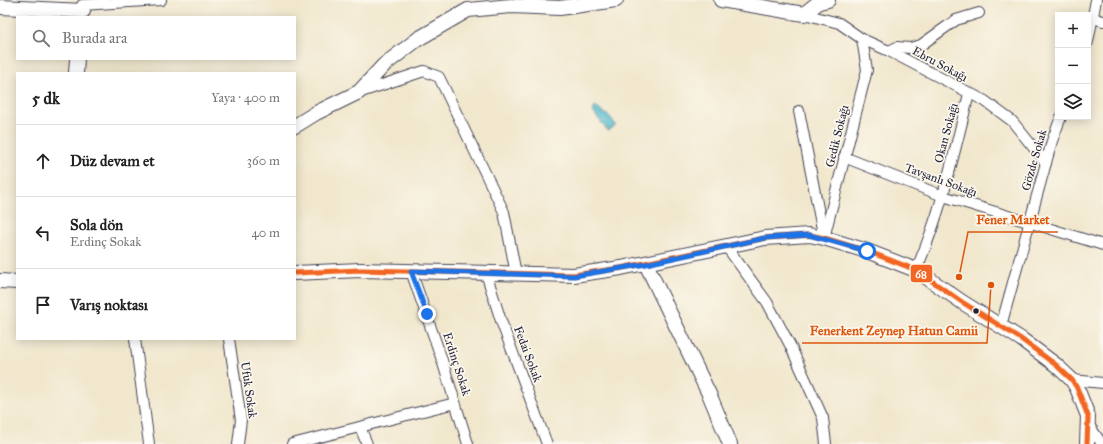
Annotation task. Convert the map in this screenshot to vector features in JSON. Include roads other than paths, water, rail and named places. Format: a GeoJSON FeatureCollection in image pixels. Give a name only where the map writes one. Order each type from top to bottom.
{"type":"FeatureCollection","features":[{"type":"Feature","properties":{"kind":"main road"},"geometry":{"type":"LineString","coordinates":[[296,125],[316,113],[359,92],[384,64],[418,39],[468,10],[511,6],[560,8],[616,0]]}},
{"type":"Feature","properties":{"kind":"main road"},"geometry":{"type":"LineString","coordinates":[[721,0],[804,14],[819,2],[828,0]]}},
{"type":"Feature","properties":{"kind":"main road"},"geometry":{"type":"LineString","coordinates":[[0,7],[82,8]]}},
{"type":"Feature","properties":{"kind":"main road"},"geometry":{"type":"LineString","coordinates":[[76,72],[78,60]]}},
{"type":"Feature","properties":{"kind":"main road"},"geometry":{"type":"LineString","coordinates":[[296,273],[360,270],[574,276],[646,264],[765,238],[809,235],[824,238],[867,251],[916,270],[962,302],[1001,326],[1056,365],[1072,380],[1088,416],[1087,444]]}},
{"type":"Feature","properties":{"kind":"main road"},"geometry":{"type":"LineString","coordinates":[[646,264],[710,396],[730,444]]}},
{"type":"Feature","properties":{"kind":"main road"},"geometry":{"type":"LineString","coordinates":[[0,281],[16,282]]}},
{"type":"Feature","properties":{"kind":"street"},"geometry":{"type":"LineString","coordinates":[[82,8],[161,0]]}},
{"type":"Feature","properties":{"kind":"street"},"geometry":{"type":"LineString","coordinates":[[1091,35],[1098,20],[1096,0]]}},
{"type":"Feature","properties":{"kind":"street"},"geometry":{"type":"LineString","coordinates":[[889,51],[897,47],[910,48],[921,45],[956,20],[979,12]]}},
{"type":"Feature","properties":{"kind":"street","name":"Ebru Sokağı"},"geometry":{"type":"LineString","coordinates":[[804,14],[839,23],[862,39],[889,51],[985,101],[1012,121],[1046,163]]}},
{"type":"Feature","properties":{"kind":"street","name":"Gedik Sokağı"},"geometry":{"type":"LineString","coordinates":[[824,238],[866,70],[862,39]]}},
{"type":"Feature","properties":{"kind":"street"},"geometry":{"type":"LineString","coordinates":[[359,92],[424,71],[439,77],[504,212],[516,274]]}},
{"type":"Feature","properties":{"kind":"street","name":"Okan Sokağı"},"geometry":{"type":"LineString","coordinates":[[916,270],[925,251],[943,196],[969,94]]}},
{"type":"Feature","properties":{"kind":"street"},"geometry":{"type":"LineString","coordinates":[[799,111],[824,238]]}},
{"type":"Feature","properties":{"kind":"street","name":"Gözde Sokak"},"geometry":{"type":"LineString","coordinates":[[1001,326],[1046,163],[1060,120]]}},
{"type":"Feature","properties":{"kind":"street","name":"Tavşanlı Sokağı"},"geometry":{"type":"LineString","coordinates":[[844,157],[943,196],[1030,224],[1044,226],[1103,244]]}},
{"type":"Feature","properties":{"kind":"street"},"geometry":{"type":"LineString","coordinates":[[726,246],[767,302],[790,345],[823,418],[826,444]]}},
{"type":"Feature","properties":{"kind":"street","name":"Erdinç Sokak"},"geometry":{"type":"LineString","coordinates":[[411,271],[468,444]]}},
{"type":"Feature","properties":{"kind":"street","name":"Fedai Sokak"},"geometry":{"type":"LineString","coordinates":[[486,273],[501,321],[547,444]]}},
{"type":"Feature","properties":{"kind":"street"},"geometry":{"type":"LineString","coordinates":[[135,340],[149,444]]}},
{"type":"Feature","properties":{"kind":"street","name":"Ufuk Sokak"},"geometry":{"type":"LineString","coordinates":[[229,340],[241,420],[238,444]]}},
{"type":"Feature","properties":{"kind":"street"},"geometry":{"type":"LineString","coordinates":[[1072,380],[1103,383]]}},
{"type":"Feature","properties":{"kind":"street"},"geometry":{"type":"LineString","coordinates":[[292,444],[455,403]]}},
{"type":"Feature","properties":{"kind":"street"},"geometry":{"type":"LineString","coordinates":[[1088,424],[1102,444]]}},
{"type":"Feature","properties":{"kind":"street"},"geometry":{"type":"LineString","coordinates":[[360,427],[366,444]]}},
{"type":"Feature","properties":{"kind":"water"},"geometry":{"type":"Polygon","coordinates":[[[595,106],[610,117],[616,125],[608,131],[593,112],[595,106]]]}},
{"type":"Feature","properties":{"kind":"place","name":"Fener Market"},"geometry":{"type":"Point","coordinates":[959,277]}},
{"type":"Feature","properties":{"kind":"place","name":"Fenerkent Zeynep Hatun Camii"},"geometry":{"type":"Point","coordinates":[991,285]}}]}
